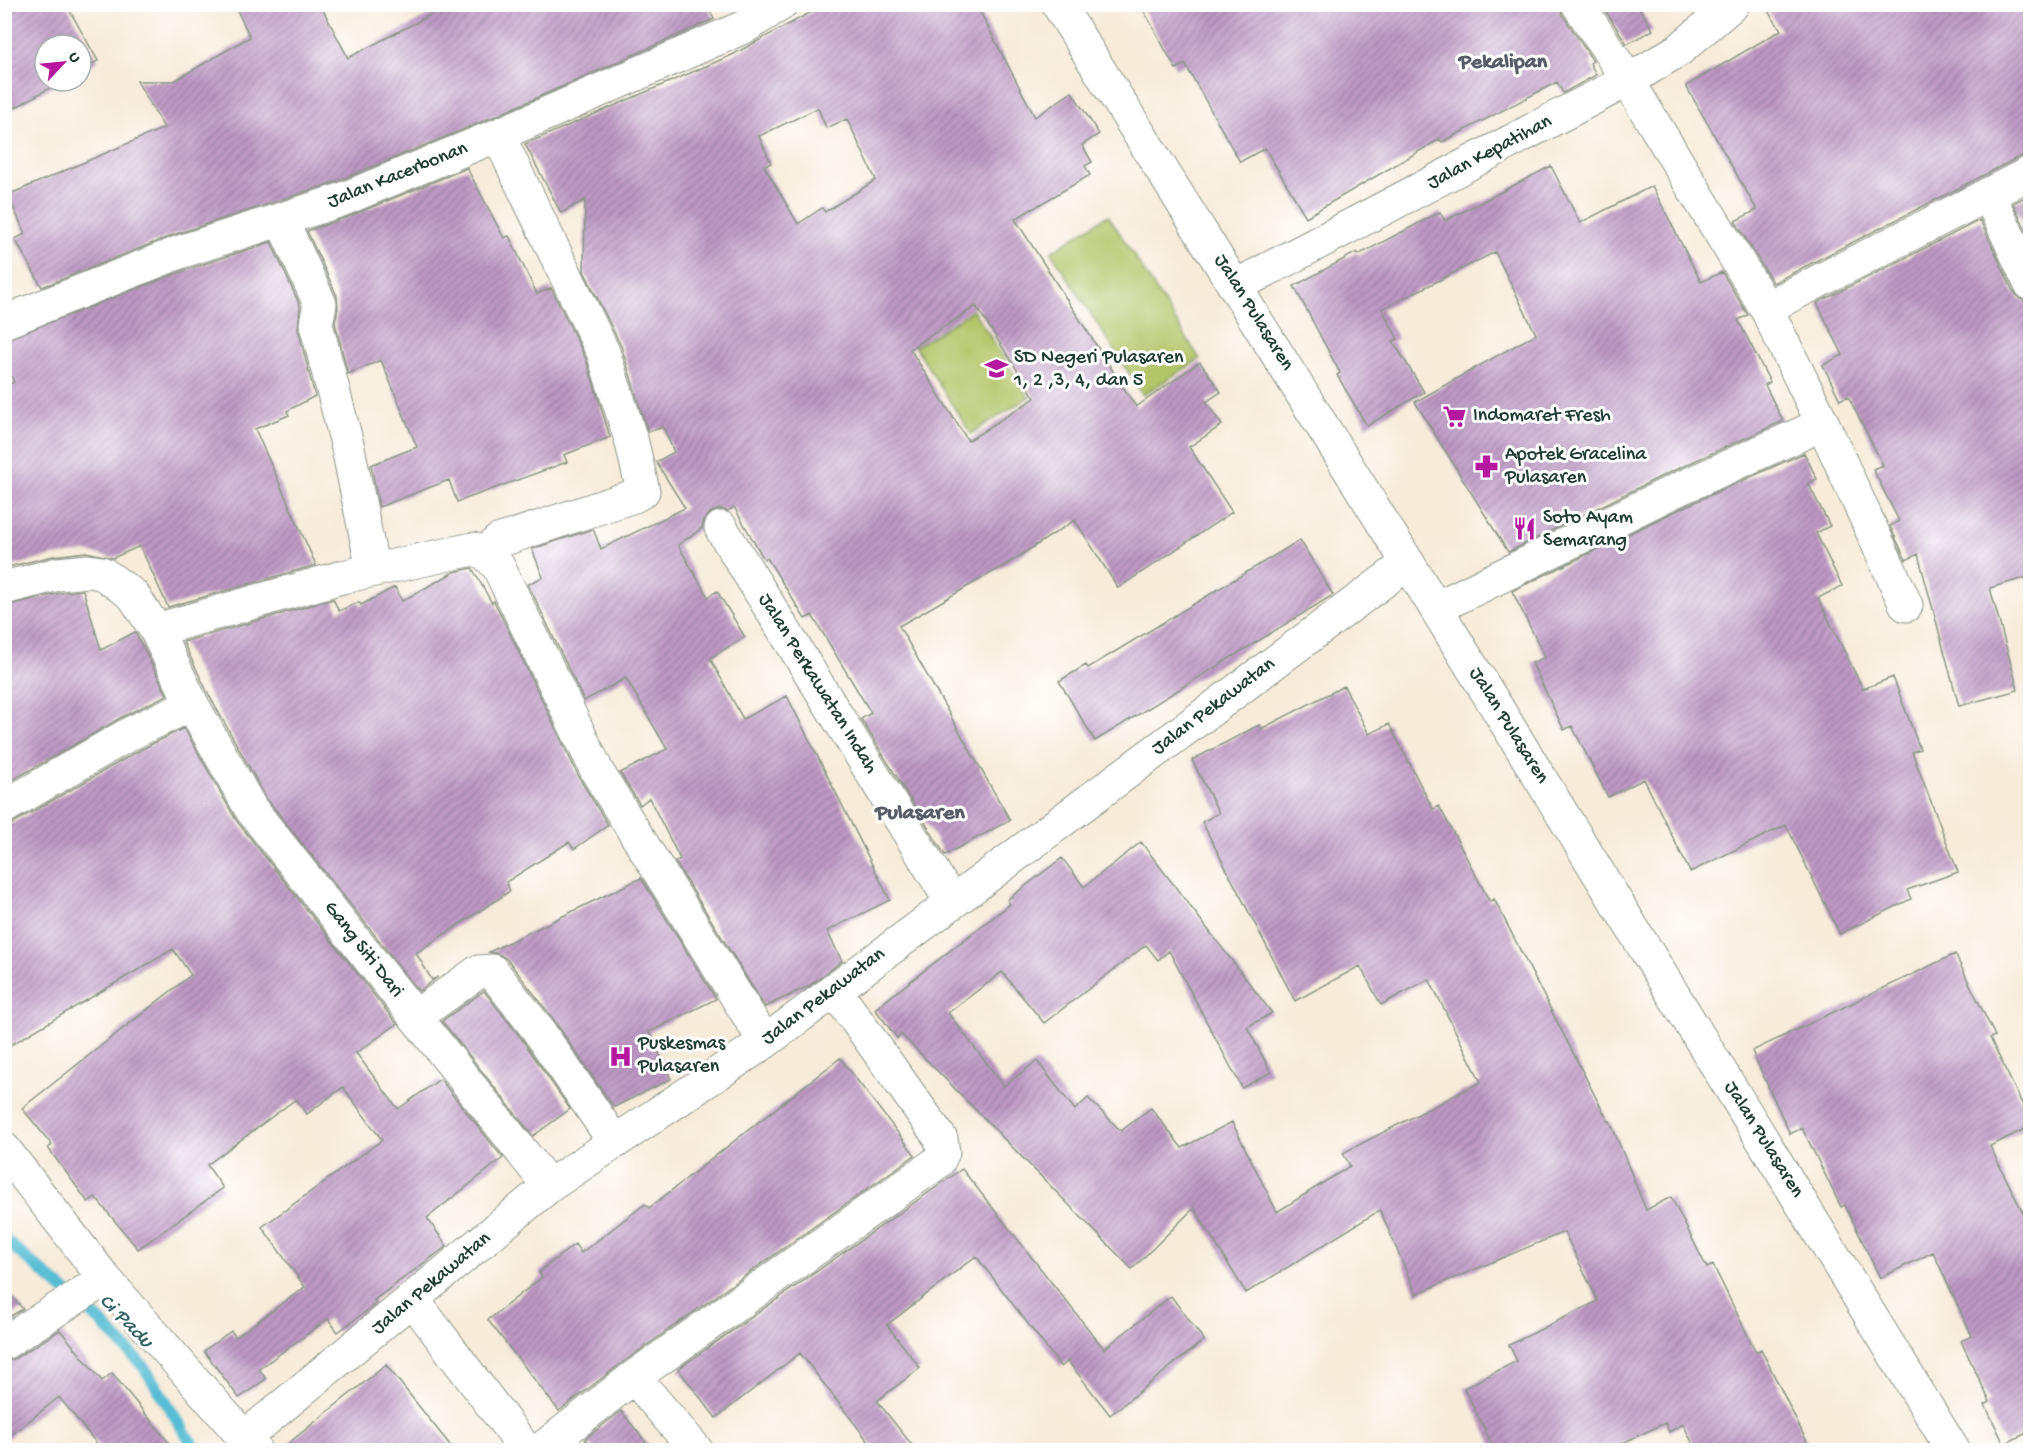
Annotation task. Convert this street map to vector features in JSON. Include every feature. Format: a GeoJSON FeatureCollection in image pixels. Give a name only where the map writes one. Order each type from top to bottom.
{"type":"FeatureCollection","features":[{"type":"Feature","properties":{"kind":"street","name":"Jalan Kacerbonan"},"geometry":{"type":"LineString","coordinates":[[4,322],[180,252],[282,221],[341,200],[498,135],[746,26],[781,4]]}},
{"type":"Feature","properties":{"kind":"street","name":"Jalan Pulasaren"},"geometry":{"type":"LineString","coordinates":[[1058,4],[1436,608],[1953,1450]]}},
{"type":"Feature","properties":{"kind":"street"},"geometry":{"type":"LineString","coordinates":[[1578,4],[1766,308],[1823,424],[1906,605]]}},
{"type":"Feature","properties":{"kind":"street","name":"Jalan Kepatihan"},"geometry":{"type":"LineString","coordinates":[[1236,286],[1627,81],[1680,49],[1733,4]]}},
{"type":"Feature","properties":{"kind":"street"},"geometry":{"type":"LineString","coordinates":[[485,553],[498,540],[634,496],[642,491],[632,443],[603,352],[498,135]]}},
{"type":"Feature","properties":{"kind":"street"},"geometry":{"type":"LineString","coordinates":[[1766,308],[2031,173]]}},
{"type":"Feature","properties":{"kind":"street"},"geometry":{"type":"LineString","coordinates":[[1989,195],[2031,283]]}},
{"type":"Feature","properties":{"kind":"street"},"geometry":{"type":"LineString","coordinates":[[282,221],[320,304],[316,324],[348,448],[373,570]]}},
{"type":"Feature","properties":{"kind":"street"},"geometry":{"type":"LineString","coordinates":[[1436,608],[1674,492],[1823,424]]}},
{"type":"Feature","properties":{"kind":"street","name":"Jalan Perkawatan Indah"},"geometry":{"type":"LineString","coordinates":[[721,528],[951,901]]}},
{"type":"Feature","properties":{"kind":"street"},"geometry":{"type":"LineString","coordinates":[[156,630],[373,570],[473,549],[485,553],[498,566],[598,773],[765,1042]]}},
{"type":"Feature","properties":{"kind":"street","name":"Jalan Pekawatan"},"geometry":{"type":"LineString","coordinates":[[250,1444],[413,1300],[549,1186],[765,1042],[951,901],[1408,563]]}},
{"type":"Feature","properties":{"kind":"street","name":"Gang Siti Dari"},"geometry":{"type":"LineString","coordinates":[[4,588],[58,574],[88,571],[102,573],[133,595],[156,630],[192,704],[251,809],[549,1186]]}},
{"type":"Feature","properties":{"kind":"street"},"geometry":{"type":"LineString","coordinates":[[4,807],[131,733],[192,704]]}},
{"type":"Feature","properties":{"kind":"street"},"geometry":{"type":"LineString","coordinates":[[415,1017],[478,972],[492,971],[536,1027],[614,1141]]}},
{"type":"Feature","properties":{"kind":"street"},"geometry":{"type":"LineString","coordinates":[[540,1450],[634,1377],[932,1168],[944,1152],[941,1139],[834,989]]}},
{"type":"Feature","properties":{"kind":"street"},"geometry":{"type":"LineString","coordinates":[[4,1149],[95,1286],[250,1444]]}},
{"type":"Feature","properties":{"kind":"street"},"geometry":{"type":"LineString","coordinates":[[4,1343],[95,1286]]}},
{"type":"Feature","properties":{"kind":"street"},"geometry":{"type":"LineString","coordinates":[[413,1300],[526,1450]]}},
{"type":"Feature","properties":{"kind":"street"},"geometry":{"type":"LineString","coordinates":[[634,1377],[696,1450]]}},
{"type":"Feature","properties":{"kind":"green space"},"geometry":{"type":"Polygon","coordinates":[[[1108,215],[1200,359],[1143,395],[1051,252],[1108,215]]]}},
{"type":"Feature","properties":{"kind":"green space"},"geometry":{"type":"Polygon","coordinates":[[[973,310],[1029,397],[971,434],[915,347],[973,310]]]}},
{"type":"Feature","properties":{"kind":"building"},"geometry":{"type":"Polygon","coordinates":[[[4,4],[66,4],[82,33],[33,33],[33,93],[41,93],[4,114],[4,4]]]}},
{"type":"Feature","properties":{"kind":"building"},"geometry":{"type":"Polygon","coordinates":[[[234,4],[320,4],[348,58],[451,4],[707,4],[714,19],[491,118],[335,182],[173,235],[42,287],[15,239],[25,234],[8,195],[164,128],[137,81],[174,81],[250,37],[234,4]]]}},
{"type":"Feature","properties":{"kind":"building"},"geometry":{"type":"Polygon","coordinates":[[[826,4],[976,4],[1035,117],[1072,92],[1099,134],[1082,145],[1092,162],[1085,166],[1090,175],[1015,219],[1136,407],[1200,362],[1221,392],[1206,402],[1222,425],[1189,447],[1232,512],[1118,588],[1075,520],[1010,562],[899,626],[1010,820],[945,855],[861,719],[871,713],[812,615],[805,619],[767,558],[764,559],[734,507],[728,511],[720,509],[711,512],[704,520],[702,528],[678,545],[708,597],[717,591],[745,637],[710,658],[743,719],[787,696],[890,900],[827,931],[842,961],[809,986],[765,1007],[675,862],[680,859],[649,798],[640,805],[620,773],[667,749],[626,678],[584,701],[528,584],[543,577],[532,549],[593,529],[601,549],[685,508],[656,462],[674,452],[663,427],[648,432],[621,346],[584,271],[585,200],[561,213],[525,144],[732,55],[826,4]],[[818,108],[759,136],[771,163],[764,166],[798,224],[822,208],[825,212],[876,180],[847,119],[826,128],[818,108]],[[976,306],[910,349],[968,441],[1035,398],[976,306]]]}},
{"type":"Feature","properties":{"kind":"building"},"geometry":{"type":"Polygon","coordinates":[[[1140,4],[1559,4],[1562,14],[1593,61],[1590,63],[1596,75],[1563,93],[1557,82],[1442,142],[1440,139],[1306,217],[1265,148],[1240,162],[1185,64],[1176,69],[1140,4]]]}},
{"type":"Feature","properties":{"kind":"building"},"geometry":{"type":"Polygon","coordinates":[[[1601,4],[1637,4],[1653,30],[1627,44],[1601,4]]]}},
{"type":"Feature","properties":{"kind":"building"},"geometry":{"type":"Polygon","coordinates":[[[1763,4],[2031,4],[2031,154],[2021,156],[1773,283],[1735,221],[1757,210],[1686,86],[1781,30],[1763,4]]]}},
{"type":"Feature","properties":{"kind":"building"},"geometry":{"type":"Polygon","coordinates":[[[93,52],[98,61],[93,64],[93,52]]]}},
{"type":"Feature","properties":{"kind":"building"},"geometry":{"type":"Polygon","coordinates":[[[1551,166],[1580,223],[1652,186],[1701,282],[1722,272],[1748,315],[1738,320],[1770,382],[1765,385],[1783,421],[1666,474],[1508,552],[1415,402],[1536,334],[1495,252],[1382,309],[1398,339],[1393,341],[1424,392],[1367,426],[1337,375],[1340,373],[1294,286],[1357,252],[1358,255],[1440,212],[1445,221],[1551,166]]]}},
{"type":"Feature","properties":{"kind":"building"},"geometry":{"type":"Polygon","coordinates":[[[467,168],[504,238],[509,236],[537,294],[551,288],[586,359],[610,437],[564,455],[567,462],[457,502],[449,480],[379,507],[371,465],[417,447],[381,360],[348,374],[335,323],[338,308],[337,296],[307,231],[348,217],[467,168]]]}},
{"type":"Feature","properties":{"kind":"building"},"geometry":{"type":"Polygon","coordinates":[[[2031,194],[2031,240],[2013,203],[2031,194]]]}},
{"type":"Feature","properties":{"kind":"building"},"geometry":{"type":"Polygon","coordinates":[[[1980,220],[2013,291],[2020,299],[2031,301],[2031,576],[1990,588],[2018,690],[1959,706],[1918,554],[1906,560],[1890,526],[1899,521],[1873,469],[1883,465],[1848,396],[1840,400],[1823,365],[1843,355],[1817,303],[1980,220]]]}},
{"type":"Feature","properties":{"kind":"building"},"geometry":{"type":"Polygon","coordinates":[[[271,242],[300,306],[298,329],[315,396],[287,411],[289,415],[255,429],[316,565],[168,607],[140,546],[113,558],[86,552],[53,556],[4,568],[4,386],[14,382],[4,360],[4,340],[186,270],[271,242]]]}},
{"type":"Feature","properties":{"kind":"building"},"geometry":{"type":"Polygon","coordinates":[[[1804,453],[1817,479],[1808,483],[1830,526],[1816,533],[1842,586],[1818,598],[1863,689],[1893,677],[1920,749],[1912,752],[1958,872],[1907,890],[1911,899],[1840,934],[1786,825],[1690,872],[1644,779],[1608,797],[1572,726],[1564,730],[1532,663],[1545,657],[1512,591],[1682,508],[1804,453]]]}},
{"type":"Feature","properties":{"kind":"building"},"geometry":{"type":"Polygon","coordinates":[[[1300,540],[1333,595],[1095,741],[1059,681],[1086,665],[1088,668],[1300,540]]]}},
{"type":"Feature","properties":{"kind":"building"},"geometry":{"type":"Polygon","coordinates":[[[472,568],[492,603],[494,601],[581,781],[608,825],[574,849],[569,842],[506,882],[510,891],[416,953],[432,980],[438,977],[419,991],[267,799],[209,695],[183,642],[333,599],[339,611],[359,602],[361,605],[395,587],[402,601],[454,572],[472,568]]]}},
{"type":"Feature","properties":{"kind":"building"},"geometry":{"type":"Polygon","coordinates":[[[83,590],[101,650],[135,632],[167,695],[122,717],[4,785],[4,606],[83,590]]]}},
{"type":"Feature","properties":{"kind":"building"},"geometry":{"type":"Polygon","coordinates":[[[1344,686],[1369,734],[1389,724],[1433,809],[1439,806],[1490,902],[1494,899],[1610,1121],[1646,1210],[1671,1197],[1707,1268],[1713,1265],[1756,1352],[1761,1349],[1811,1450],[1696,1450],[1683,1424],[1669,1432],[1665,1423],[1608,1450],[1495,1450],[1464,1388],[1517,1361],[1509,1345],[1598,1301],[1564,1232],[1416,1294],[1380,1210],[1246,1293],[1194,1208],[1132,1269],[901,1034],[897,1038],[875,1009],[1010,904],[1007,900],[1062,858],[1084,887],[1141,842],[1272,1013],[1247,1027],[1271,1072],[1242,1088],[1169,951],[1158,960],[1146,945],[1044,1023],[1002,972],[948,1013],[1004,1086],[1037,1061],[1075,1110],[1088,1098],[1121,1131],[1151,1108],[1182,1148],[1232,1122],[1277,1212],[1350,1166],[1343,1153],[1481,1082],[1429,979],[1381,1005],[1360,966],[1295,1001],[1202,822],[1219,813],[1192,760],[1259,725],[1261,729],[1344,686]]]}},
{"type":"Feature","properties":{"kind":"building"},"geometry":{"type":"Polygon","coordinates":[[[184,728],[236,820],[397,1024],[356,1053],[398,1109],[440,1079],[503,1158],[427,1218],[447,1246],[374,1300],[376,1304],[338,1332],[328,1319],[259,1369],[266,1379],[239,1398],[204,1351],[231,1331],[236,1337],[305,1287],[262,1227],[382,1140],[343,1087],[307,1114],[296,1099],[207,1165],[223,1188],[138,1249],[95,1197],[88,1202],[48,1148],[52,1145],[22,1108],[191,975],[173,949],[4,1049],[4,826],[184,728]]]}},
{"type":"Feature","properties":{"kind":"building"},"geometry":{"type":"Polygon","coordinates":[[[641,878],[716,999],[649,1032],[671,1079],[614,1107],[551,1016],[507,959],[489,952],[641,878]]]}},
{"type":"Feature","properties":{"kind":"building"},"geometry":{"type":"Polygon","coordinates":[[[1955,954],[1995,1036],[1990,1038],[2031,1122],[2031,1126],[1990,1146],[2031,1229],[2031,1431],[2004,1444],[1985,1405],[1990,1402],[1961,1341],[1972,1336],[1933,1252],[1880,1278],[1845,1205],[1841,1207],[1802,1128],[1790,1134],[1752,1051],[1955,954]]]}},
{"type":"Feature","properties":{"kind":"building"},"geometry":{"type":"Polygon","coordinates":[[[484,991],[521,1038],[570,1109],[533,1136],[442,1021],[484,991]]]}},
{"type":"Feature","properties":{"kind":"building"},"geometry":{"type":"Polygon","coordinates":[[[840,1058],[915,1155],[623,1362],[559,1411],[488,1320],[542,1277],[539,1272],[575,1244],[581,1253],[645,1204],[649,1208],[840,1058]]]}},
{"type":"Feature","properties":{"kind":"building"},"geometry":{"type":"Polygon","coordinates":[[[962,1169],[1104,1349],[1171,1296],[1204,1340],[1110,1415],[1068,1361],[1061,1367],[976,1256],[887,1325],[920,1368],[877,1401],[916,1450],[875,1450],[800,1353],[716,1418],[678,1369],[962,1169]]]}},
{"type":"Feature","properties":{"kind":"building"},"geometry":{"type":"Polygon","coordinates":[[[4,1287],[23,1309],[4,1320],[4,1287]]]}},
{"type":"Feature","properties":{"kind":"building"},"geometry":{"type":"Polygon","coordinates":[[[60,1330],[102,1381],[112,1373],[175,1450],[102,1450],[59,1397],[4,1441],[4,1362],[14,1359],[60,1330]]]}},
{"type":"Feature","properties":{"kind":"building"},"geometry":{"type":"Polygon","coordinates":[[[386,1365],[454,1450],[280,1450],[386,1365]]]}},
{"type":"Feature","properties":{"kind":"building"},"geometry":{"type":"Polygon","coordinates":[[[621,1411],[652,1450],[594,1450],[585,1439],[621,1411]]]}},
{"type":"Feature","properties":{"kind":"waterway","name":"Ci Padu"},"geometry":{"type":"LineString","coordinates":[[4,1239],[99,1320],[144,1367],[196,1450]]}},
{"type":"Feature","properties":{"kind":"place","name":"SD Negeri Pulasaren 1, 2 ,3, 4, dan 5"},"geometry":{"type":"Point","coordinates":[996,369]}},
{"type":"Feature","properties":{"kind":"place","name":"Indomaret Fresh"},"geometry":{"type":"Point","coordinates":[1455,416]}},
{"type":"Feature","properties":{"kind":"place","name":"Apotek Gracelina Pulasaren"},"geometry":{"type":"Point","coordinates":[1487,467]}},
{"type":"Feature","properties":{"kind":"place","name":"Soto Ayam Semarang"},"geometry":{"type":"Point","coordinates":[1525,529]}},
{"type":"Feature","properties":{"kind":"place","name":"Puskesmas Pulasaren"},"geometry":{"type":"Point","coordinates":[620,1056]}},
{"type":"Feature","properties":{"kind":"district","name":"Pekalipan"},"geometry":{"type":"Point","coordinates":[1503,63]}},
{"type":"Feature","properties":{"kind":"district","name":"Pulasaren"},"geometry":{"type":"Point","coordinates":[920,814]}}]}
